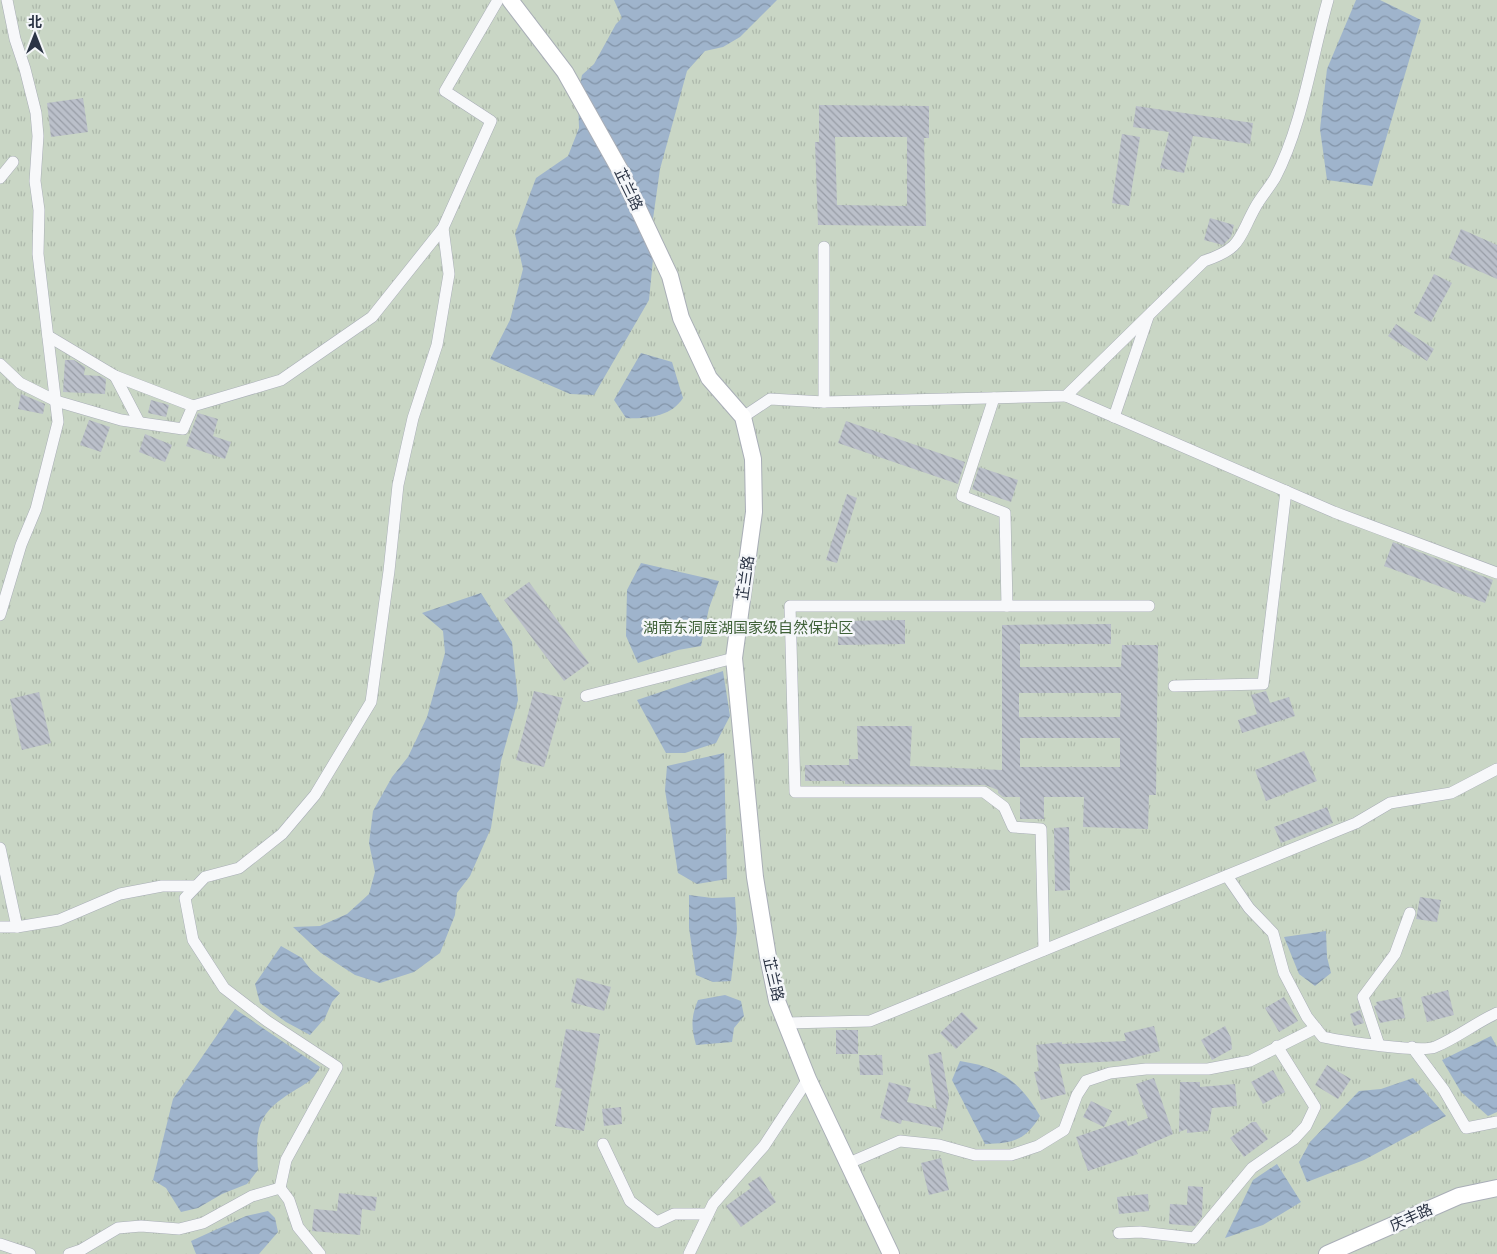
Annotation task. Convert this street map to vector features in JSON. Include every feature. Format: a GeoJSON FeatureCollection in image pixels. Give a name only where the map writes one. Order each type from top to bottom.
{"type":"FeatureCollection","features":[{"type":"Feature","properties":{"kind":"street"},"geometry":{"type":"LineString","coordinates":[[0,615],[21,545],[36,509],[58,422],[38,254],[39,210],[35,181],[38,136],[36,113],[15,39],[8,0]]}},
{"type":"Feature","properties":{"kind":"street"},"geometry":{"type":"LineString","coordinates":[[48,336],[114,376],[193,406],[281,380],[372,317],[443,228],[491,121],[445,91],[498,0]]}},
{"type":"Feature","properties":{"kind":"street","name":"芷兰路"},"geometry":{"type":"LineString","coordinates":[[510,0],[565,72],[616,162],[670,276],[681,318],[709,378],[743,417],[753,459],[754,512],[734,658],[755,877],[777,1001],[808,1079],[891,1254]]}},
{"type":"Feature","properties":{"kind":"street"},"geometry":{"type":"LineString","coordinates":[[1066,396],[1204,261],[1222,255],[1241,240],[1256,207],[1275,177],[1298,119],[1328,0]]}},
{"type":"Feature","properties":{"kind":"street"},"geometry":{"type":"LineString","coordinates":[[0,178],[13,162]]}},
{"type":"Feature","properties":{"kind":"street"},"geometry":{"type":"LineString","coordinates":[[320,1254],[298,1227],[289,1200],[280,1188],[286,1160],[337,1067],[267,1021],[224,988],[193,940],[185,898],[205,876],[239,868],[282,834],[315,795],[370,702],[379,652],[398,485],[413,418],[437,345],[449,274],[443,228]]}},
{"type":"Feature","properties":{"kind":"street"},"geometry":{"type":"LineString","coordinates":[[824,247],[824,402]]}},
{"type":"Feature","properties":{"kind":"street"},"geometry":{"type":"LineString","coordinates":[[1114,417],[1149,314]]}},
{"type":"Feature","properties":{"kind":"street"},"geometry":{"type":"LineString","coordinates":[[0,364],[20,383],[56,401],[121,420],[183,428],[193,406]]}},
{"type":"Feature","properties":{"kind":"street"},"geometry":{"type":"LineString","coordinates":[[114,376],[139,422]]}},
{"type":"Feature","properties":{"kind":"street"},"geometry":{"type":"LineString","coordinates":[[743,417],[770,398],[824,402],[1066,396],[1286,491],[1497,573]]}},
{"type":"Feature","properties":{"kind":"street"},"geometry":{"type":"LineString","coordinates":[[994,398],[962,496],[1005,513],[1006,606]]}},
{"type":"Feature","properties":{"kind":"street"},"geometry":{"type":"LineString","coordinates":[[1174,686],[1263,684],[1286,491]]}},
{"type":"Feature","properties":{"kind":"street"},"geometry":{"type":"LineString","coordinates":[[1044,950],[1041,829],[1013,828],[1004,808],[984,792],[794,792],[790,606],[1149,606]]}},
{"type":"Feature","properties":{"kind":"street"},"geometry":{"type":"LineString","coordinates":[[586,696],[734,658]]}},
{"type":"Feature","properties":{"kind":"street"},"geometry":{"type":"LineString","coordinates":[[787,1023],[870,1021],[1356,824],[1390,804],[1450,793],[1497,769]]}},
{"type":"Feature","properties":{"kind":"street"},"geometry":{"type":"LineString","coordinates":[[0,848],[17,927]]}},
{"type":"Feature","properties":{"kind":"street"},"geometry":{"type":"LineString","coordinates":[[1227,876],[1249,908],[1273,933],[1284,973],[1307,1016],[1323,1038],[1378,1045],[1433,1048],[1476,1022],[1497,1014]]}},
{"type":"Feature","properties":{"kind":"street"},"geometry":{"type":"LineString","coordinates":[[0,926],[17,927],[59,920],[120,894],[162,886],[196,886]]}},
{"type":"Feature","properties":{"kind":"street"},"geometry":{"type":"LineString","coordinates":[[1378,1045],[1364,997],[1395,954],[1410,913]]}},
{"type":"Feature","properties":{"kind":"street"},"geometry":{"type":"LineString","coordinates":[[849,1163],[900,1141],[939,1145],[975,1155],[1011,1155],[1038,1146],[1064,1130],[1077,1095],[1086,1081],[1110,1073],[1146,1069],[1208,1069],[1250,1061],[1316,1028]]}},
{"type":"Feature","properties":{"kind":"street"},"geometry":{"type":"LineString","coordinates":[[1119,1233],[1140,1232],[1194,1238],[1252,1168],[1272,1152],[1294,1139],[1306,1126],[1315,1108],[1277,1046]]}},
{"type":"Feature","properties":{"kind":"street"},"geometry":{"type":"LineString","coordinates":[[1412,1047],[1444,1090],[1466,1128],[1497,1122]]}},
{"type":"Feature","properties":{"kind":"street"},"geometry":{"type":"LineString","coordinates":[[688,1254],[713,1204],[764,1146],[808,1079]]}},
{"type":"Feature","properties":{"kind":"street"},"geometry":{"type":"LineString","coordinates":[[603,1144],[630,1201],[657,1222],[674,1214],[708,1214]]}},
{"type":"Feature","properties":{"kind":"street"},"geometry":{"type":"LineString","coordinates":[[69,1254],[81,1250],[118,1228],[141,1226],[179,1229],[203,1223],[252,1196],[280,1188]]}},
{"type":"Feature","properties":{"kind":"street","name":"庆丰路"},"geometry":{"type":"LineString","coordinates":[[1327,1254],[1459,1196],[1497,1188]]}},
{"type":"Feature","properties":{"kind":"street"},"geometry":{"type":"LineString","coordinates":[[0,1244],[30,1254]]}},
{"type":"Feature","properties":{"kind":"green space","name":"湖南东洞庭湖国家级自然保护区"},"geometry":{"type":"Polygon","coordinates":[[[0,0],[1497,0],[1497,1254],[0,1254],[0,0]]]}},
{"type":"Feature","properties":{"kind":"water"},"geometry":{"type":"Polygon","coordinates":[[[614,0],[777,0],[740,37],[723,47],[705,51],[687,71],[660,169],[652,226],[653,259],[649,300],[594,395],[570,394],[490,359],[510,320],[523,269],[515,234],[536,178],[568,156],[579,128],[578,95],[582,75],[594,64],[616,24],[622,18],[614,0]]]}},
{"type":"Feature","properties":{"kind":"water"},"geometry":{"type":"Polygon","coordinates":[[[1356,0],[1380,0],[1421,20],[1372,186],[1327,180],[1320,129],[1327,69],[1356,0]]]}},
{"type":"Feature","properties":{"kind":"water"},"geometry":{"type":"Polygon","coordinates":[[[641,353],[672,362],[683,398],[672,409],[658,416],[626,418],[614,400],[641,353]]]}},
{"type":"Feature","properties":{"kind":"water"},"geometry":{"type":"Polygon","coordinates":[[[641,563],[719,581],[709,608],[701,646],[678,650],[638,663],[626,636],[627,590],[641,563]]]}},
{"type":"Feature","properties":{"kind":"water"},"geometry":{"type":"Polygon","coordinates":[[[481,593],[512,642],[518,700],[501,761],[491,828],[470,876],[457,893],[455,915],[440,953],[414,972],[380,983],[355,975],[321,953],[293,927],[320,926],[347,914],[369,894],[375,872],[369,843],[373,811],[392,777],[408,757],[427,717],[445,653],[443,631],[422,613],[481,593]]]}},
{"type":"Feature","properties":{"kind":"water"},"geometry":{"type":"Polygon","coordinates":[[[723,671],[730,716],[716,743],[685,753],[666,753],[637,700],[723,671]]]}},
{"type":"Feature","properties":{"kind":"water"},"geometry":{"type":"Polygon","coordinates":[[[724,753],[727,879],[697,884],[678,873],[665,790],[667,766],[724,753]]]}},
{"type":"Feature","properties":{"kind":"water"},"geometry":{"type":"Polygon","coordinates":[[[689,895],[712,898],[735,897],[737,929],[731,981],[713,982],[696,975],[689,928],[689,895]]]}},
{"type":"Feature","properties":{"kind":"water"},"geometry":{"type":"Polygon","coordinates":[[[1326,931],[1327,957],[1331,973],[1315,986],[1299,974],[1284,937],[1326,931]]]}},
{"type":"Feature","properties":{"kind":"water"},"geometry":{"type":"Polygon","coordinates":[[[281,946],[302,958],[311,970],[340,993],[332,1002],[325,1018],[310,1035],[286,1022],[260,1003],[255,984],[281,946]]]}},
{"type":"Feature","properties":{"kind":"water"},"geometry":{"type":"Polygon","coordinates":[[[725,995],[741,1001],[744,1016],[734,1028],[732,1042],[696,1045],[692,1022],[698,1000],[725,995]]]}},
{"type":"Feature","properties":{"kind":"water"},"geometry":{"type":"Polygon","coordinates":[[[235,1009],[320,1067],[311,1079],[280,1100],[264,1116],[258,1134],[258,1170],[247,1184],[222,1194],[198,1208],[181,1212],[166,1188],[153,1180],[173,1099],[235,1009]]]}},
{"type":"Feature","properties":{"kind":"water"},"geometry":{"type":"Polygon","coordinates":[[[1491,1036],[1497,1047],[1497,1112],[1488,1116],[1461,1092],[1442,1060],[1491,1036]]]}},
{"type":"Feature","properties":{"kind":"water"},"geometry":{"type":"Polygon","coordinates":[[[960,1061],[986,1067],[997,1072],[1025,1093],[1040,1116],[1029,1131],[1011,1141],[985,1144],[952,1080],[960,1061]]]}},
{"type":"Feature","properties":{"kind":"water"},"geometry":{"type":"Polygon","coordinates":[[[1413,1078],[1446,1116],[1364,1160],[1307,1182],[1299,1162],[1310,1142],[1359,1091],[1381,1089],[1413,1078]]]}},
{"type":"Feature","properties":{"kind":"water"},"geometry":{"type":"Polygon","coordinates":[[[1277,1164],[1301,1202],[1263,1225],[1225,1238],[1253,1180],[1277,1164]]]}},
{"type":"Feature","properties":{"kind":"water"},"geometry":{"type":"Polygon","coordinates":[[[268,1211],[275,1218],[278,1232],[259,1254],[196,1254],[191,1241],[246,1216],[268,1211]]]}},
{"type":"Feature","properties":{"kind":"building"},"geometry":{"type":"Polygon","coordinates":[[[83,98],[88,132],[51,137],[47,103],[83,98]]]}},
{"type":"Feature","properties":{"kind":"building"},"geometry":{"type":"Polygon","coordinates":[[[819,105],[929,106],[929,138],[924,138],[926,226],[818,225],[815,142],[819,142],[819,105]],[[835,137],[837,205],[907,206],[907,137],[835,137]]]}},
{"type":"Feature","properties":{"kind":"building"},"geometry":{"type":"Polygon","coordinates":[[[1136,106],[1253,123],[1250,144],[1193,136],[1184,173],[1160,168],[1169,132],[1133,127],[1136,106]]]}},
{"type":"Feature","properties":{"kind":"building"},"geometry":{"type":"Polygon","coordinates":[[[1122,134],[1140,137],[1129,206],[1112,203],[1122,134]]]}},
{"type":"Feature","properties":{"kind":"building"},"geometry":{"type":"Polygon","coordinates":[[[1210,218],[1234,225],[1231,237],[1223,245],[1204,240],[1210,218]]]}},
{"type":"Feature","properties":{"kind":"building"},"geometry":{"type":"Polygon","coordinates":[[[1461,229],[1497,245],[1497,279],[1449,258],[1461,229]]]}},
{"type":"Feature","properties":{"kind":"building"},"geometry":{"type":"Polygon","coordinates":[[[1434,274],[1452,283],[1431,322],[1414,313],[1434,274]]]}},
{"type":"Feature","properties":{"kind":"building"},"geometry":{"type":"Polygon","coordinates":[[[1396,324],[1434,349],[1427,361],[1388,336],[1396,324]]]}},
{"type":"Feature","properties":{"kind":"building"},"geometry":{"type":"Polygon","coordinates":[[[65,360],[74,360],[85,367],[84,375],[100,376],[106,379],[105,394],[63,392],[65,360]]]}},
{"type":"Feature","properties":{"kind":"building"},"geometry":{"type":"Polygon","coordinates":[[[21,394],[45,404],[43,414],[18,409],[21,394]]]}},
{"type":"Feature","properties":{"kind":"building"},"geometry":{"type":"Polygon","coordinates":[[[151,400],[169,405],[166,417],[148,413],[151,400]]]}},
{"type":"Feature","properties":{"kind":"building"},"geometry":{"type":"Polygon","coordinates":[[[198,413],[218,419],[213,436],[231,442],[225,459],[186,446],[198,413]]]}},
{"type":"Feature","properties":{"kind":"building"},"geometry":{"type":"Polygon","coordinates":[[[89,420],[110,427],[101,452],[80,445],[89,420]]]}},
{"type":"Feature","properties":{"kind":"building"},"geometry":{"type":"Polygon","coordinates":[[[846,421],[965,462],[958,484],[838,443],[846,421]]]}},
{"type":"Feature","properties":{"kind":"building"},"geometry":{"type":"Polygon","coordinates":[[[145,434],[172,445],[165,462],[139,452],[145,434]]]}},
{"type":"Feature","properties":{"kind":"building"},"geometry":{"type":"Polygon","coordinates":[[[979,467],[1018,480],[1011,502],[972,489],[979,467]]]}},
{"type":"Feature","properties":{"kind":"building"},"geometry":{"type":"Polygon","coordinates":[[[847,494],[857,498],[837,563],[826,560],[847,494]]]}},
{"type":"Feature","properties":{"kind":"building"},"geometry":{"type":"Polygon","coordinates":[[[1393,542],[1493,580],[1485,603],[1384,566],[1393,542]]]}},
{"type":"Feature","properties":{"kind":"building"},"geometry":{"type":"Polygon","coordinates":[[[529,582],[589,663],[564,681],[504,600],[529,582]]]}},
{"type":"Feature","properties":{"kind":"building"},"geometry":{"type":"Polygon","coordinates":[[[905,620],[905,644],[838,645],[838,621],[905,620]]]}},
{"type":"Feature","properties":{"kind":"building"},"geometry":{"type":"Polygon","coordinates":[[[1111,624],[1111,644],[1020,644],[1020,667],[1121,667],[1122,645],[1158,645],[1156,795],[1149,795],[1148,829],[1083,827],[1084,797],[1044,797],[1044,819],[1020,819],[1020,797],[1003,797],[998,793],[998,790],[985,785],[845,784],[845,781],[805,781],[805,765],[849,765],[849,759],[858,759],[857,726],[912,726],[910,766],[1002,770],[1002,625],[1111,624]],[[1019,693],[1019,717],[1120,717],[1121,693],[1019,693]],[[1020,738],[1020,767],[1120,767],[1120,738],[1020,738]]]}},
{"type":"Feature","properties":{"kind":"building"},"geometry":{"type":"Polygon","coordinates":[[[534,691],[563,698],[544,767],[516,760],[534,691]]]}},
{"type":"Feature","properties":{"kind":"building"},"geometry":{"type":"Polygon","coordinates":[[[1266,691],[1270,703],[1289,697],[1295,716],[1242,733],[1238,720],[1257,714],[1251,695],[1266,691]]]}},
{"type":"Feature","properties":{"kind":"building"},"geometry":{"type":"Polygon","coordinates":[[[39,692],[51,743],[22,750],[10,699],[39,692]]]}},
{"type":"Feature","properties":{"kind":"building"},"geometry":{"type":"Polygon","coordinates":[[[1304,751],[1317,781],[1266,801],[1255,770],[1304,751]]]}},
{"type":"Feature","properties":{"kind":"building"},"geometry":{"type":"Polygon","coordinates":[[[1327,807],[1333,823],[1281,843],[1274,827],[1327,807]]]}},
{"type":"Feature","properties":{"kind":"building"},"geometry":{"type":"Polygon","coordinates":[[[1069,827],[1070,890],[1055,891],[1054,828],[1069,827]]]}},
{"type":"Feature","properties":{"kind":"building"},"geometry":{"type":"Polygon","coordinates":[[[1420,897],[1441,900],[1437,922],[1416,919],[1420,897]]]}},
{"type":"Feature","properties":{"kind":"building"},"geometry":{"type":"Polygon","coordinates":[[[577,978],[611,987],[604,1011],[571,1002],[577,978]]]}},
{"type":"Feature","properties":{"kind":"building"},"geometry":{"type":"Polygon","coordinates":[[[1448,990],[1454,1015],[1427,1022],[1421,997],[1448,990]]]}},
{"type":"Feature","properties":{"kind":"building"},"geometry":{"type":"Polygon","coordinates":[[[1284,997],[1298,1021],[1279,1032],[1265,1008],[1284,997]]]}},
{"type":"Feature","properties":{"kind":"building"},"geometry":{"type":"Polygon","coordinates":[[[1401,997],[1405,1018],[1380,1023],[1374,1006],[1377,1005],[1376,1002],[1401,997]]]}},
{"type":"Feature","properties":{"kind":"building"},"geometry":{"type":"Polygon","coordinates":[[[1360,1010],[1364,1023],[1354,1026],[1350,1014],[1360,1010]]]}},
{"type":"Feature","properties":{"kind":"building"},"geometry":{"type":"Polygon","coordinates":[[[962,1012],[978,1028],[956,1049],[940,1033],[962,1012]]]}},
{"type":"Feature","properties":{"kind":"building"},"geometry":{"type":"Polygon","coordinates":[[[1154,1026],[1160,1051],[1120,1061],[1059,1064],[1066,1094],[1041,1100],[1034,1072],[1039,1071],[1036,1045],[1062,1042],[1062,1044],[1126,1041],[1124,1033],[1154,1026]]]}},
{"type":"Feature","properties":{"kind":"building"},"geometry":{"type":"Polygon","coordinates":[[[1225,1026],[1231,1038],[1232,1049],[1212,1060],[1201,1040],[1225,1026]]]}},
{"type":"Feature","properties":{"kind":"building"},"geometry":{"type":"Polygon","coordinates":[[[566,1029],[600,1034],[584,1131],[555,1126],[562,1089],[555,1087],[566,1029]]]}},
{"type":"Feature","properties":{"kind":"building"},"geometry":{"type":"Polygon","coordinates":[[[836,1030],[858,1030],[858,1054],[836,1054],[836,1030]]]}},
{"type":"Feature","properties":{"kind":"building"},"geometry":{"type":"Polygon","coordinates":[[[941,1052],[949,1098],[942,1132],[941,1128],[902,1120],[901,1124],[880,1118],[889,1082],[911,1088],[907,1102],[937,1109],[928,1055],[941,1052]]]}},
{"type":"Feature","properties":{"kind":"building"},"geometry":{"type":"Polygon","coordinates":[[[859,1055],[882,1055],[883,1075],[860,1075],[859,1055]]]}},
{"type":"Feature","properties":{"kind":"building"},"geometry":{"type":"Polygon","coordinates":[[[1327,1065],[1351,1079],[1338,1099],[1315,1085],[1327,1065]]]}},
{"type":"Feature","properties":{"kind":"building"},"geometry":{"type":"Polygon","coordinates":[[[1273,1070],[1285,1092],[1263,1104],[1251,1082],[1273,1070]]]}},
{"type":"Feature","properties":{"kind":"building"},"geometry":{"type":"Polygon","coordinates":[[[1154,1078],[1173,1134],[1136,1150],[1138,1154],[1088,1171],[1076,1137],[1126,1120],[1128,1126],[1148,1118],[1136,1084],[1154,1078]]]}},
{"type":"Feature","properties":{"kind":"building"},"geometry":{"type":"Polygon","coordinates":[[[1180,1082],[1200,1082],[1200,1087],[1235,1084],[1237,1106],[1212,1108],[1208,1131],[1187,1133],[1187,1129],[1179,1132],[1180,1082]]]}},
{"type":"Feature","properties":{"kind":"building"},"geometry":{"type":"Polygon","coordinates":[[[1091,1101],[1112,1111],[1104,1127],[1083,1117],[1091,1101]]]}},
{"type":"Feature","properties":{"kind":"building"},"geometry":{"type":"Polygon","coordinates":[[[621,1107],[622,1124],[604,1126],[602,1109],[621,1107]]]}},
{"type":"Feature","properties":{"kind":"building"},"geometry":{"type":"Polygon","coordinates":[[[1252,1122],[1256,1122],[1268,1139],[1244,1157],[1230,1138],[1252,1122]]]}},
{"type":"Feature","properties":{"kind":"building"},"geometry":{"type":"Polygon","coordinates":[[[941,1158],[949,1190],[929,1195],[921,1163],[941,1158]]]}},
{"type":"Feature","properties":{"kind":"building"},"geometry":{"type":"Polygon","coordinates":[[[760,1176],[776,1202],[741,1227],[726,1206],[751,1188],[748,1184],[760,1176]]]}},
{"type":"Feature","properties":{"kind":"building"},"geometry":{"type":"Polygon","coordinates":[[[1188,1186],[1203,1187],[1202,1217],[1195,1226],[1169,1224],[1170,1204],[1187,1205],[1188,1186]]]}},
{"type":"Feature","properties":{"kind":"building"},"geometry":{"type":"Polygon","coordinates":[[[339,1193],[377,1197],[375,1211],[362,1209],[360,1235],[312,1231],[314,1209],[337,1211],[339,1193]]]}},
{"type":"Feature","properties":{"kind":"building"},"geometry":{"type":"Polygon","coordinates":[[[1148,1194],[1149,1211],[1119,1214],[1117,1197],[1148,1194]]]}}]}
